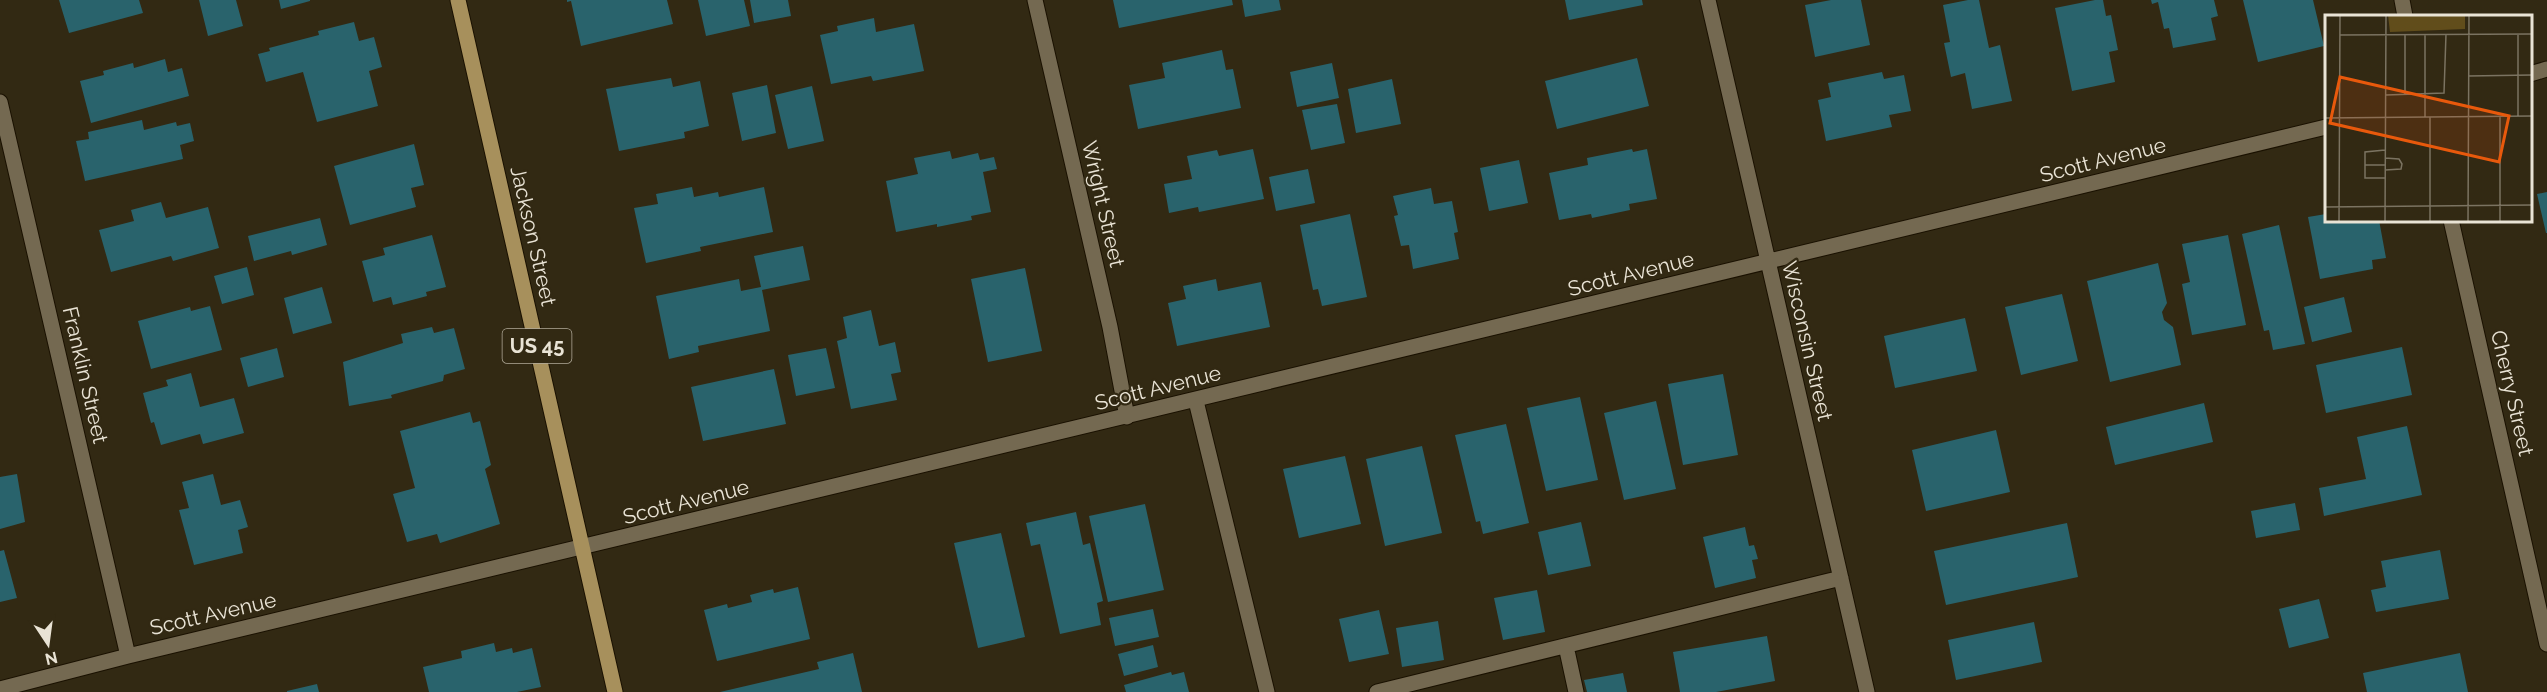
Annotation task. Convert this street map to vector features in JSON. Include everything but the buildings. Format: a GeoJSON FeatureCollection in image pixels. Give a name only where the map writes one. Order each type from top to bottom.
{"type":"FeatureCollection","features":[{"type":"Feature","properties":{"kind":"main road","name":"Jackson Street"},"geometry":{"type":"LineString","coordinates":[[458,0],[615,692]]}},
{"type":"Feature","properties":{"kind":"street","name":"Wright Street"},"geometry":{"type":"LineString","coordinates":[[1035,0],[1107,315],[1127,417]]}},
{"type":"Feature","properties":{"kind":"street","name":"Wisconsin Street"},"geometry":{"type":"LineString","coordinates":[[1708,0],[1867,692]]}},
{"type":"Feature","properties":{"kind":"street"},"geometry":{"type":"LineString","coordinates":[[2402,0],[2405,15]]}},
{"type":"Feature","properties":{"kind":"street"},"geometry":{"type":"LineString","coordinates":[[2532,73],[2547,69]]}},
{"type":"Feature","properties":{"kind":"street","name":"Franklin Street"},"geometry":{"type":"LineString","coordinates":[[0,102],[128,656]]}},
{"type":"Feature","properties":{"kind":"street","name":"Scott Avenue"},"geometry":{"type":"LineString","coordinates":[[0,689],[128,656],[582,549],[2325,127]]}},
{"type":"Feature","properties":{"kind":"street","name":"Cherry Street"},"geometry":{"type":"LineString","coordinates":[[2451,222],[2547,644]]}},
{"type":"Feature","properties":{"kind":"street"},"geometry":{"type":"LineString","coordinates":[[1196,401],[1267,692]]}},
{"type":"Feature","properties":{"kind":"street"},"geometry":{"type":"LineString","coordinates":[[1377,692],[1841,578]]}},
{"type":"Feature","properties":{"kind":"street"},"geometry":{"type":"LineString","coordinates":[[1566,646],[1576,692]]}}]}
